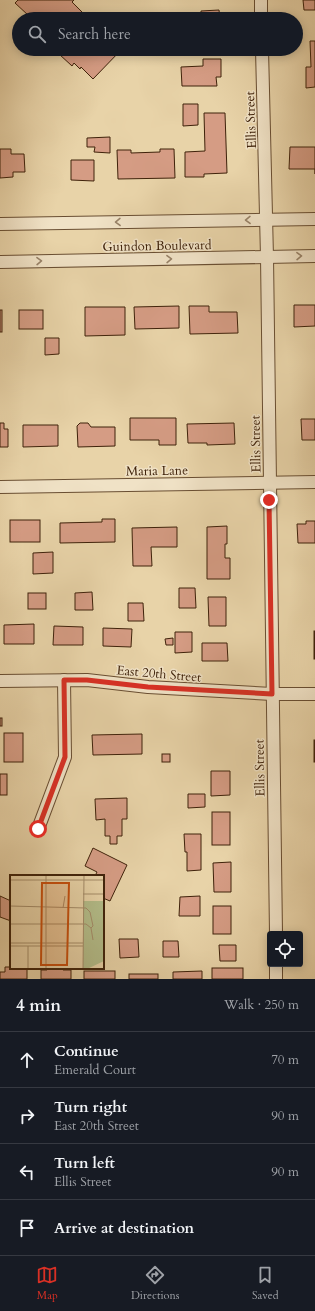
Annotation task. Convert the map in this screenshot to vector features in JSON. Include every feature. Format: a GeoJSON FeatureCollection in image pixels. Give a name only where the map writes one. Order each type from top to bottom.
{"type":"FeatureCollection","features":[{"type":"Feature","properties":{"kind":"street"},"geometry":{"type":"LineString","coordinates":[[260,0],[261,12]]}},
{"type":"Feature","properties":{"kind":"street","name":"Ellis Street"},"geometry":{"type":"LineString","coordinates":[[262,56],[267,257],[276,931]]}},
{"type":"Feature","properties":{"kind":"street","name":"Guindon Boulevard"},"geometry":{"type":"LineString","coordinates":[[0,224],[315,218]]}},
{"type":"Feature","properties":{"kind":"street","name":"Guindon Boulevard"},"geometry":{"type":"LineString","coordinates":[[0,262],[315,256]]}},
{"type":"Feature","properties":{"kind":"street","name":"Maria Lane"},"geometry":{"type":"LineString","coordinates":[[0,487],[315,482]]}},
{"type":"Feature","properties":{"kind":"street"},"geometry":{"type":"LineString","coordinates":[[38,829],[65,757],[64,680]]}},
{"type":"Feature","properties":{"kind":"street","name":"East 20th Street"},"geometry":{"type":"LineString","coordinates":[[0,681],[87,680],[148,687],[272,694],[315,694]]}},
{"type":"Feature","properties":{"kind":"street"},"geometry":{"type":"LineString","coordinates":[[276,967],[276,979]]}},
{"type":"Feature","properties":{"kind":"building"},"geometry":{"type":"Polygon","coordinates":[[[18,0],[74,0],[72,2],[82,12],[25,12],[15,3],[18,0]]]}},
{"type":"Feature","properties":{"kind":"building"},"geometry":{"type":"Polygon","coordinates":[[[303,0],[315,0],[315,10],[304,10],[303,0]]]}},
{"type":"Feature","properties":{"kind":"building"},"geometry":{"type":"Polygon","coordinates":[[[219,10],[219,12],[201,12],[219,10]]]}},
{"type":"Feature","properties":{"kind":"building"},"geometry":{"type":"Polygon","coordinates":[[[310,41],[315,41],[315,87],[306,88],[306,67],[311,67],[310,41]]]}},
{"type":"Feature","properties":{"kind":"building"},"geometry":{"type":"Polygon","coordinates":[[[61,56],[115,56],[93,79],[81,67],[80,69],[74,63],[72,66],[61,56]]]}},
{"type":"Feature","properties":{"kind":"building"},"geometry":{"type":"Polygon","coordinates":[[[203,59],[221,59],[221,77],[216,77],[217,86],[182,86],[181,67],[203,66],[203,59]]]}},
{"type":"Feature","properties":{"kind":"building"},"geometry":{"type":"Polygon","coordinates":[[[183,104],[198,104],[198,125],[183,126],[183,104]]]}},
{"type":"Feature","properties":{"kind":"building"},"geometry":{"type":"Polygon","coordinates":[[[204,113],[225,113],[227,173],[204,174],[204,177],[185,177],[185,152],[205,151],[204,113]]]}},
{"type":"Feature","properties":{"kind":"building"},"geometry":{"type":"Polygon","coordinates":[[[110,137],[110,153],[94,152],[95,147],[87,147],[87,138],[110,137]]]}},
{"type":"Feature","properties":{"kind":"building"},"geometry":{"type":"Polygon","coordinates":[[[290,147],[315,147],[315,169],[289,169],[290,147]]]}},
{"type":"Feature","properties":{"kind":"building"},"geometry":{"type":"Polygon","coordinates":[[[0,149],[11,149],[11,154],[24,154],[25,172],[13,172],[13,177],[0,178],[0,149]]]}},
{"type":"Feature","properties":{"kind":"building"},"geometry":{"type":"Polygon","coordinates":[[[160,149],[174,149],[175,178],[118,179],[117,150],[131,150],[131,153],[160,152],[160,149]]]}},
{"type":"Feature","properties":{"kind":"building"},"geometry":{"type":"Polygon","coordinates":[[[71,160],[94,160],[94,181],[71,180],[71,160]]]}},
{"type":"Feature","properties":{"kind":"building"},"geometry":{"type":"Polygon","coordinates":[[[294,305],[315,305],[315,326],[294,327],[294,305]]]}},
{"type":"Feature","properties":{"kind":"building"},"geometry":{"type":"Polygon","coordinates":[[[179,306],[179,328],[135,329],[134,307],[179,306]]]}},
{"type":"Feature","properties":{"kind":"building"},"geometry":{"type":"Polygon","coordinates":[[[189,306],[209,306],[209,312],[237,312],[238,333],[190,334],[189,306]]]}},
{"type":"Feature","properties":{"kind":"building"},"geometry":{"type":"Polygon","coordinates":[[[85,307],[125,307],[125,335],[85,336],[85,307]]]}},
{"type":"Feature","properties":{"kind":"building"},"geometry":{"type":"Polygon","coordinates":[[[0,310],[2,310],[2,332],[0,332],[0,310]]]}},
{"type":"Feature","properties":{"kind":"building"},"geometry":{"type":"Polygon","coordinates":[[[19,310],[43,310],[43,329],[19,329],[19,310]]]}},
{"type":"Feature","properties":{"kind":"building"},"geometry":{"type":"Polygon","coordinates":[[[45,338],[59,338],[59,354],[45,355],[45,338]]]}},
{"type":"Feature","properties":{"kind":"building"},"geometry":{"type":"Polygon","coordinates":[[[130,418],[176,418],[176,445],[159,445],[159,440],[130,440],[130,418]]]}},
{"type":"Feature","properties":{"kind":"building"},"geometry":{"type":"Polygon","coordinates":[[[301,419],[315,419],[315,440],[302,440],[301,419]]]}},
{"type":"Feature","properties":{"kind":"building"},"geometry":{"type":"Polygon","coordinates":[[[0,423],[4,423],[4,429],[8,429],[8,447],[0,447],[0,423]]]}},
{"type":"Feature","properties":{"kind":"building"},"geometry":{"type":"Polygon","coordinates":[[[80,423],[88,423],[91,427],[115,427],[115,446],[78,447],[77,426],[80,423]]]}},
{"type":"Feature","properties":{"kind":"building"},"geometry":{"type":"Polygon","coordinates":[[[234,423],[235,444],[207,445],[207,443],[188,443],[187,424],[234,423]]]}},
{"type":"Feature","properties":{"kind":"building"},"geometry":{"type":"Polygon","coordinates":[[[23,425],[58,425],[58,446],[23,447],[23,425]]]}},
{"type":"Feature","properties":{"kind":"building"},"geometry":{"type":"Polygon","coordinates":[[[102,519],[115,519],[115,542],[60,543],[60,523],[102,522],[102,519]]]}},
{"type":"Feature","properties":{"kind":"building"},"geometry":{"type":"Polygon","coordinates":[[[10,520],[40,520],[40,542],[10,542],[10,520]]]}},
{"type":"Feature","properties":{"kind":"building"},"geometry":{"type":"Polygon","coordinates":[[[306,521],[315,521],[315,543],[298,543],[297,524],[306,524],[306,521]]]}},
{"type":"Feature","properties":{"kind":"building"},"geometry":{"type":"Polygon","coordinates":[[[227,526],[225,558],[230,558],[230,579],[207,579],[207,527],[227,526]]]}},
{"type":"Feature","properties":{"kind":"building"},"geometry":{"type":"Polygon","coordinates":[[[177,527],[177,547],[151,547],[152,566],[133,566],[132,528],[177,527]]]}},
{"type":"Feature","properties":{"kind":"building"},"geometry":{"type":"Polygon","coordinates":[[[53,552],[53,573],[33,574],[33,553],[53,552]]]}},
{"type":"Feature","properties":{"kind":"building"},"geometry":{"type":"Polygon","coordinates":[[[179,588],[195,588],[196,608],[179,608],[179,588]]]}},
{"type":"Feature","properties":{"kind":"building"},"geometry":{"type":"Polygon","coordinates":[[[92,592],[93,610],[75,610],[75,593],[92,592]]]}},
{"type":"Feature","properties":{"kind":"building"},"geometry":{"type":"Polygon","coordinates":[[[28,593],[46,593],[46,609],[28,609],[28,593]]]}},
{"type":"Feature","properties":{"kind":"building"},"geometry":{"type":"Polygon","coordinates":[[[208,597],[226,597],[226,626],[209,626],[208,597]]]}},
{"type":"Feature","properties":{"kind":"building"},"geometry":{"type":"Polygon","coordinates":[[[128,603],[143,603],[144,621],[128,621],[128,603]]]}},
{"type":"Feature","properties":{"kind":"building"},"geometry":{"type":"Polygon","coordinates":[[[34,624],[34,644],[4,644],[4,625],[34,624]]]}},
{"type":"Feature","properties":{"kind":"building"},"geometry":{"type":"Polygon","coordinates":[[[54,626],[83,627],[83,645],[53,645],[54,626]]]}},
{"type":"Feature","properties":{"kind":"building"},"geometry":{"type":"Polygon","coordinates":[[[103,628],[132,629],[131,647],[103,646],[103,628]]]}},
{"type":"Feature","properties":{"kind":"building"},"geometry":{"type":"Polygon","coordinates":[[[315,631],[315,659],[314,659],[315,631]]]}},
{"type":"Feature","properties":{"kind":"building"},"geometry":{"type":"Polygon","coordinates":[[[175,632],[192,632],[192,652],[175,653],[175,632]]]}},
{"type":"Feature","properties":{"kind":"building"},"geometry":{"type":"Polygon","coordinates":[[[173,638],[173,645],[166,645],[165,639],[173,638]]]}},
{"type":"Feature","properties":{"kind":"building"},"geometry":{"type":"Polygon","coordinates":[[[202,643],[227,643],[228,661],[202,661],[202,643]]]}},
{"type":"Feature","properties":{"kind":"building"},"geometry":{"type":"Polygon","coordinates":[[[0,718],[2,718],[2,726],[0,726],[0,718]]]}},
{"type":"Feature","properties":{"kind":"building"},"geometry":{"type":"Polygon","coordinates":[[[4,733],[23,733],[23,762],[4,762],[4,733]]]}},
{"type":"Feature","properties":{"kind":"building"},"geometry":{"type":"Polygon","coordinates":[[[142,734],[142,754],[93,755],[92,735],[142,734]]]}},
{"type":"Feature","properties":{"kind":"building"},"geometry":{"type":"Polygon","coordinates":[[[315,740],[315,762],[314,762],[315,740]]]}},
{"type":"Feature","properties":{"kind":"building"},"geometry":{"type":"Polygon","coordinates":[[[162,754],[170,754],[170,762],[162,762],[162,754]]]}},
{"type":"Feature","properties":{"kind":"building"},"geometry":{"type":"Polygon","coordinates":[[[211,771],[230,771],[230,795],[211,796],[211,771]]]}},
{"type":"Feature","properties":{"kind":"building"},"geometry":{"type":"Polygon","coordinates":[[[0,774],[7,774],[7,795],[0,795],[0,774]]]}},
{"type":"Feature","properties":{"kind":"building"},"geometry":{"type":"Polygon","coordinates":[[[188,794],[205,794],[205,807],[188,808],[188,794]]]}},
{"type":"Feature","properties":{"kind":"building"},"geometry":{"type":"Polygon","coordinates":[[[127,798],[127,819],[122,819],[122,836],[117,836],[117,844],[110,844],[110,836],[105,836],[105,819],[96,820],[95,799],[127,798]]]}},
{"type":"Feature","properties":{"kind":"building"},"geometry":{"type":"Polygon","coordinates":[[[212,812],[230,812],[230,845],[212,845],[212,812]]]}},
{"type":"Feature","properties":{"kind":"building"},"geometry":{"type":"Polygon","coordinates":[[[184,834],[201,834],[201,870],[187,871],[187,852],[185,852],[184,834]]]}},
{"type":"Feature","properties":{"kind":"building"},"geometry":{"type":"Polygon","coordinates":[[[93,848],[127,865],[110,901],[104,898],[104,875],[96,875],[97,872],[85,866],[93,848]]]}},
{"type":"Feature","properties":{"kind":"building"},"geometry":{"type":"Polygon","coordinates":[[[231,862],[231,892],[214,892],[213,863],[231,862]]]}},
{"type":"Feature","properties":{"kind":"building"},"geometry":{"type":"Polygon","coordinates":[[[0,896],[10,901],[10,921],[0,917],[0,896]]]}},
{"type":"Feature","properties":{"kind":"building"},"geometry":{"type":"Polygon","coordinates":[[[200,896],[200,916],[179,916],[180,897],[200,896]]]}},
{"type":"Feature","properties":{"kind":"building"},"geometry":{"type":"Polygon","coordinates":[[[213,906],[231,906],[231,934],[213,934],[213,906]]]}},
{"type":"Feature","properties":{"kind":"building"},"geometry":{"type":"Polygon","coordinates":[[[119,939],[138,939],[139,957],[120,958],[119,939]]]}},
{"type":"Feature","properties":{"kind":"building"},"geometry":{"type":"Polygon","coordinates":[[[163,941],[178,941],[179,957],[163,957],[163,941]]]}},
{"type":"Feature","properties":{"kind":"building"},"geometry":{"type":"Polygon","coordinates":[[[219,945],[236,945],[236,961],[220,961],[219,945]]]}},
{"type":"Feature","properties":{"kind":"building"},"geometry":{"type":"Polygon","coordinates":[[[5,967],[10,967],[10,969],[27,969],[27,979],[0,979],[0,972],[5,972],[5,967]]]}},
{"type":"Feature","properties":{"kind":"building"},"geometry":{"type":"Polygon","coordinates":[[[212,968],[243,968],[243,979],[212,979],[212,968]]]}},
{"type":"Feature","properties":{"kind":"building"},"geometry":{"type":"Polygon","coordinates":[[[41,970],[71,970],[71,979],[41,979],[41,970]]]}},
{"type":"Feature","properties":{"kind":"building"},"geometry":{"type":"Polygon","coordinates":[[[84,971],[115,971],[115,979],[84,979],[84,971]]]}},
{"type":"Feature","properties":{"kind":"building"},"geometry":{"type":"Polygon","coordinates":[[[202,971],[202,979],[173,979],[173,972],[202,971]]]}},
{"type":"Feature","properties":{"kind":"building"},"geometry":{"type":"Polygon","coordinates":[[[129,974],[158,974],[158,979],[129,979],[129,974]]]}},
{"type":"Feature","properties":{"kind":"route"},"geometry":{"type":"LineString","coordinates":[[38,829],[65,757],[64,680],[87,680],[148,687],[272,694],[269,500]]}}]}
